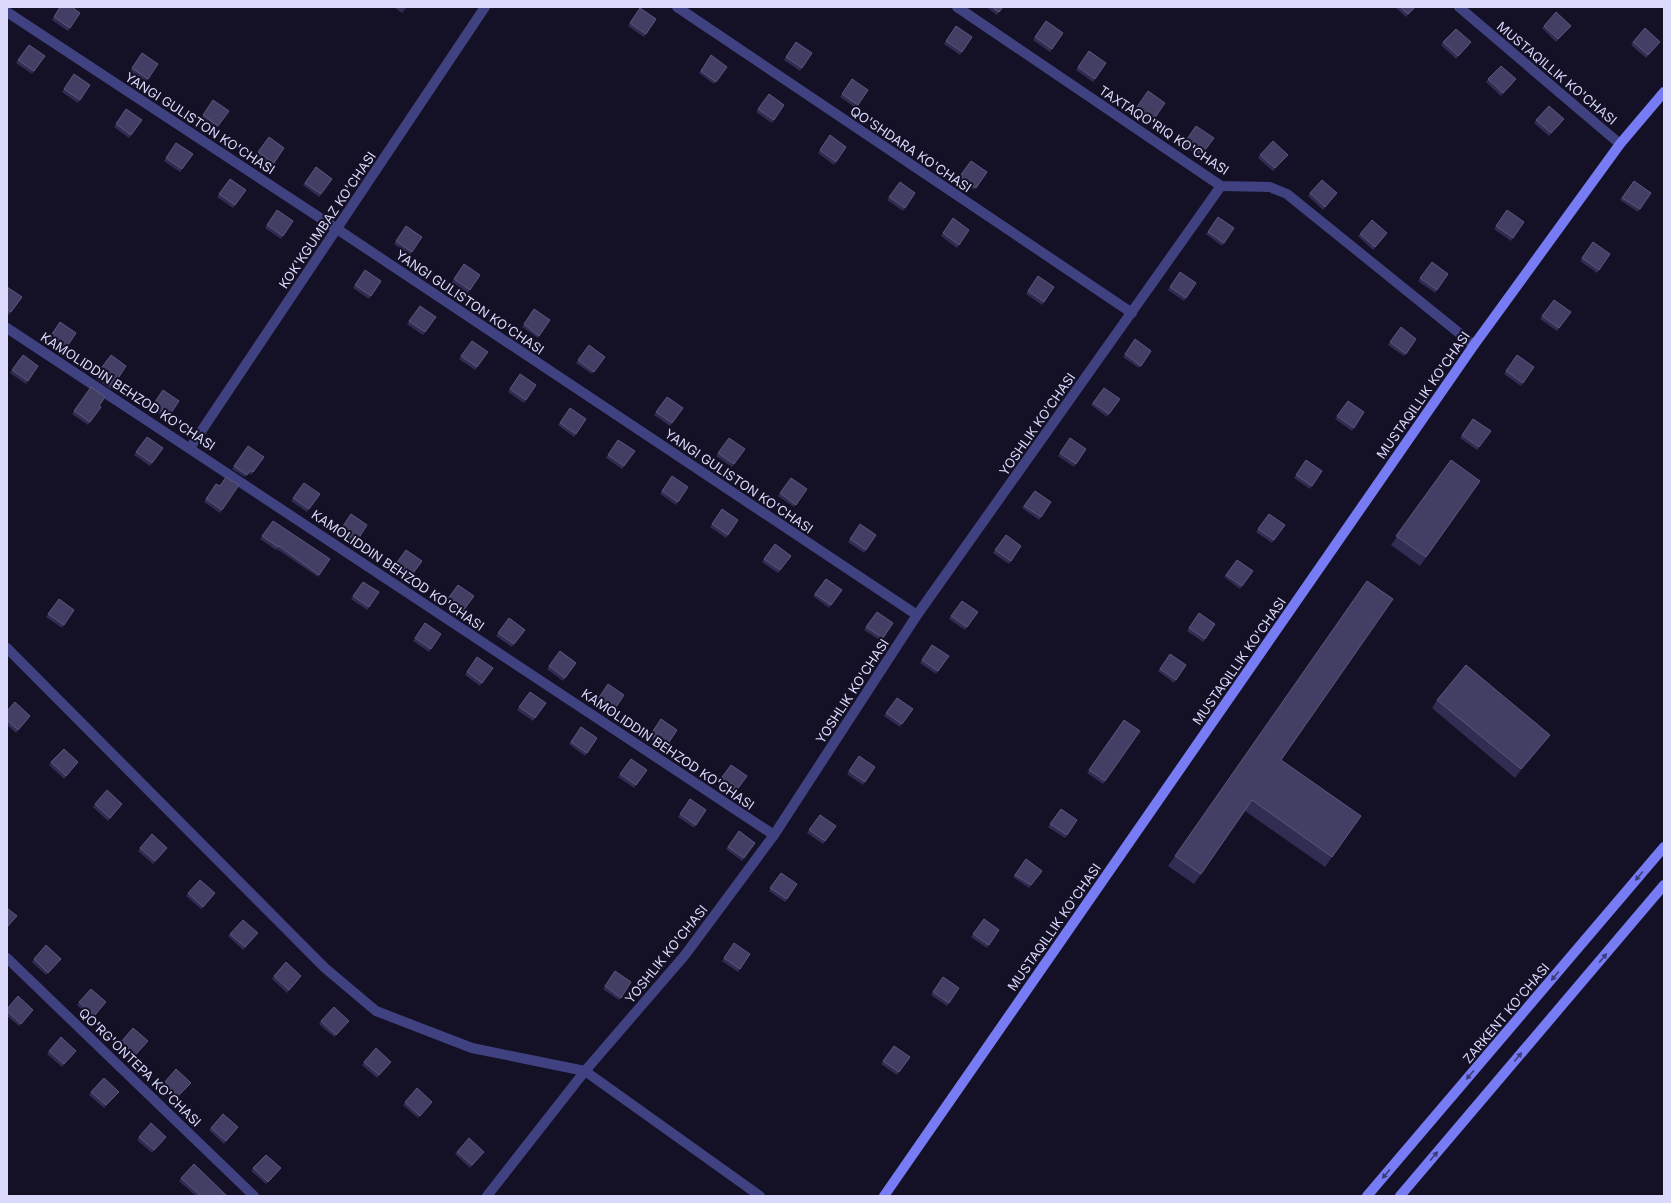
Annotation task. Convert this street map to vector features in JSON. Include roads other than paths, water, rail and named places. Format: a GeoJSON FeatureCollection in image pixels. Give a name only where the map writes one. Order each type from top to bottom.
{"type":"FeatureCollection","features":[{"type":"Feature","properties":{"kind":"main road","name":"MUSTAQILLIK KO'CHASI"},"geometry":{"type":"LineString","coordinates":[[884,1196],[1474,345],[1620,144],[1664,92]]}},
{"type":"Feature","properties":{"kind":"main road","name":"ZARKENT KO'CHASI"},"geometry":{"type":"LineString","coordinates":[[1367,1196],[1664,847]]}},
{"type":"Feature","properties":{"kind":"main road"},"geometry":{"type":"LineString","coordinates":[[1400,1196],[1664,885]]}},
{"type":"Feature","properties":{"kind":"street","name":"KOK'KGUMBAZ KO'CHASI"},"geometry":{"type":"LineString","coordinates":[[190,448],[485,7]]}},
{"type":"Feature","properties":{"kind":"street","name":"QO'SHDARA KO'CHASI"},"geometry":{"type":"LineString","coordinates":[[676,7],[1132,313]]}},
{"type":"Feature","properties":{"kind":"street","name":"TAXTAQO'RIQ KO'CHASI"},"geometry":{"type":"LineString","coordinates":[[957,7],[1221,186],[1270,187],[1287,194],[1474,345]]}},
{"type":"Feature","properties":{"kind":"street","name":"MUSTAQILLIK KO'CHASI"},"geometry":{"type":"LineString","coordinates":[[1459,7],[1620,144]]}},
{"type":"Feature","properties":{"kind":"street","name":"YANGI GULISTON KO'CHASI"},"geometry":{"type":"LineString","coordinates":[[7,12],[337,229],[917,615]]}},
{"type":"Feature","properties":{"kind":"street","name":"YOSHLIK KO'CHASI"},"geometry":{"type":"LineString","coordinates":[[487,1196],[585,1071],[685,955],[774,834],[917,615],[1221,186]]}},
{"type":"Feature","properties":{"kind":"street","name":"KAMOLIDDIN BEHZOD KO'CHASI"},"geometry":{"type":"LineString","coordinates":[[7,328],[774,834]]}},
{"type":"Feature","properties":{"kind":"street"},"geometry":{"type":"LineString","coordinates":[[7,648],[325,968],[376,1011],[472,1048],[585,1071],[760,1196]]}},
{"type":"Feature","properties":{"kind":"street","name":"QO'RG'ONTEPA KO'CHASI"},"geometry":{"type":"LineString","coordinates":[[7,958],[254,1196]]}}]}
